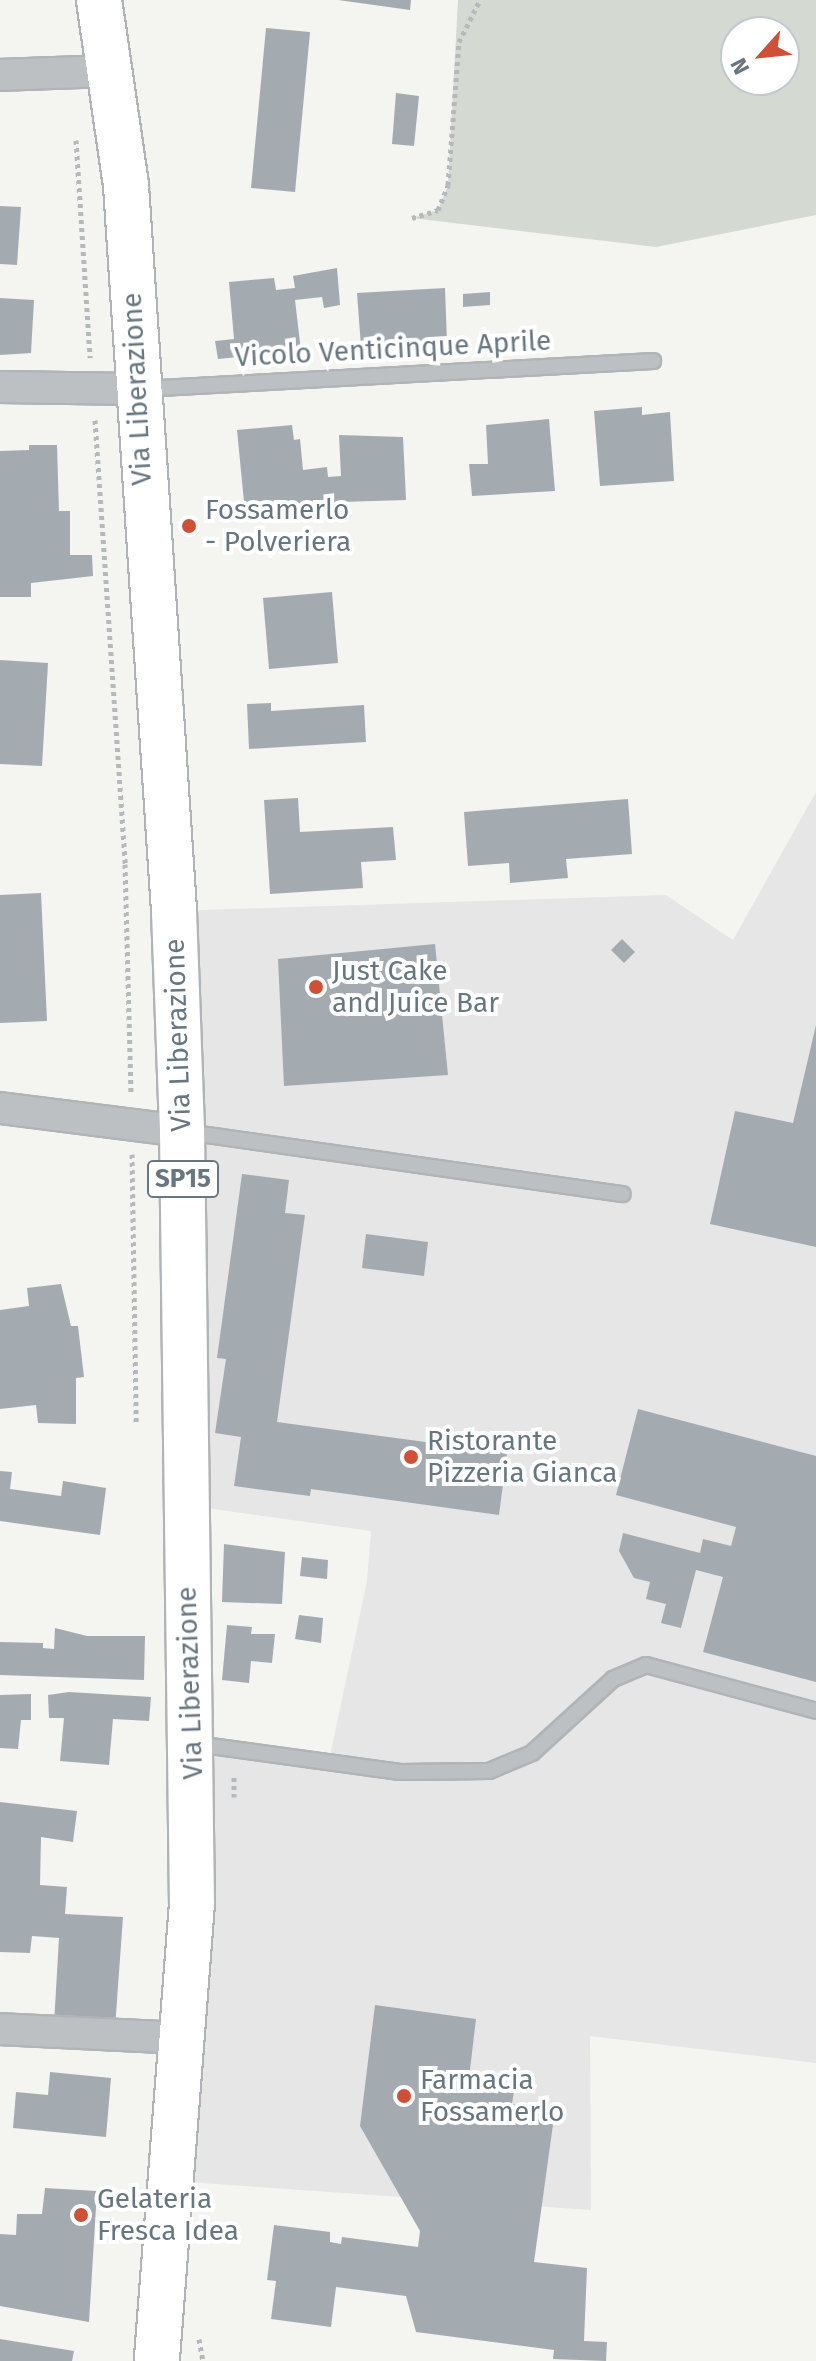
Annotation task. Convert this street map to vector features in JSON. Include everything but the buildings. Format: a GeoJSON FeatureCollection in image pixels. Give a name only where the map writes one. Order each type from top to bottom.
{"type":"FeatureCollection","features":[{"type":"Feature","properties":{"kind":"main road","name":"Via Liberazione"},"geometry":{"type":"LineString","coordinates":[[99,0],[90,73],[126,186],[136,389],[174,911],[182,1131],[193,1744],[192,1903],[157,2361]]}},
{"type":"Feature","properties":{"kind":"street"},"geometry":{"type":"LineString","coordinates":[[0,75],[90,73]]}},
{"type":"Feature","properties":{"kind":"street"},"geometry":{"type":"LineString","coordinates":[[0,387],[136,389]]}},
{"type":"Feature","properties":{"kind":"street"},"geometry":{"type":"LineString","coordinates":[[0,1108],[182,1131]]}},
{"type":"Feature","properties":{"kind":"street"},"geometry":{"type":"LineString","coordinates":[[0,2029],[183,2038]]}},
{"type":"Feature","properties":{"kind":"lane","name":"Vicolo Venticinque Aprile"},"geometry":{"type":"LineString","coordinates":[[136,389],[653,361]]}},
{"type":"Feature","properties":{"kind":"lane"},"geometry":{"type":"LineString","coordinates":[[182,1131],[623,1194]]}},
{"type":"Feature","properties":{"kind":"lane"},"geometry":{"type":"LineString","coordinates":[[193,1744],[400,1772],[489,1771],[532,1753],[613,1679],[646,1665],[816,1711]]}},
{"type":"Feature","properties":{"kind":"path"},"geometry":{"type":"LineString","coordinates":[[412,218],[438,210],[448,185],[459,42],[480,0]]}},
{"type":"Feature","properties":{"kind":"path"},"geometry":{"type":"LineString","coordinates":[[90,73],[92,389],[125,864],[136,1423]]}},
{"type":"Feature","properties":{"kind":"shaded area"},"geometry":{"type":"Polygon","coordinates":[[[458,0],[816,0],[816,215],[656,247],[412,218],[438,210],[448,185],[458,0]]]}},
{"type":"Feature","properties":{"kind":"shaded area"},"geometry":{"type":"Polygon","coordinates":[[[816,792],[816,2063],[590,2036],[591,2210],[172,2181],[193,1744],[329,1761],[367,1581],[371,1531],[185,1505],[174,911],[666,895],[733,940],[816,792]]]}},
{"type":"Feature","properties":{"kind":"place","name":"Fossamerlo - Polveriera"},"geometry":{"type":"Point","coordinates":[189,526]}},
{"type":"Feature","properties":{"kind":"place","name":"Just Cake and Juice Bar"},"geometry":{"type":"Point","coordinates":[316,987]}},
{"type":"Feature","properties":{"kind":"place","name":"Ristorante Pizzeria Gianca"},"geometry":{"type":"Point","coordinates":[411,1457]}},
{"type":"Feature","properties":{"kind":"place","name":"Farmacia Fossamerlo"},"geometry":{"type":"Point","coordinates":[404,2096]}},
{"type":"Feature","properties":{"kind":"place","name":"Gelateria Fresca Idea"},"geometry":{"type":"Point","coordinates":[81,2215]}}]}
